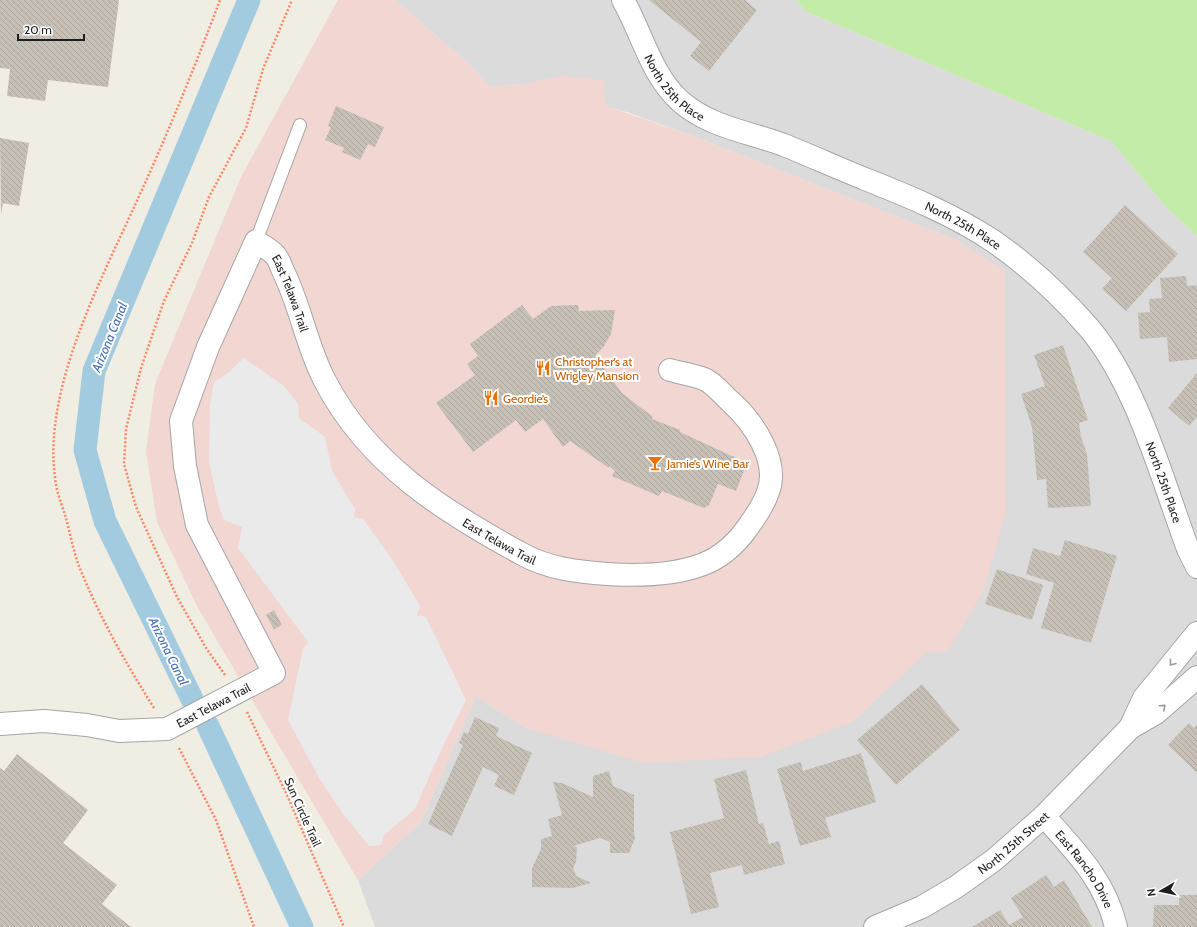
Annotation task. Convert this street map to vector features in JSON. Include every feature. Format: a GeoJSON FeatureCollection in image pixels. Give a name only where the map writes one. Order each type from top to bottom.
{"type":"FeatureCollection","features":[{"type":"Feature","properties":{"kind":"street","name":"North 25th Place"},"geometry":{"type":"LineString","coordinates":[[623,0],[632,15],[651,58],[667,86],[680,101],[701,117],[783,145],[906,196],[952,218],[992,240],[1010,253],[1054,292],[1090,329],[1114,366],[1142,421],[1188,549],[1197,567]]}},
{"type":"Feature","properties":{"kind":"street","name":"East Telawa Trail"},"geometry":{"type":"LineString","coordinates":[[0,724],[44,721],[87,725],[119,731],[172,727],[235,702],[274,673],[197,525],[185,466],[181,421],[208,347],[256,241],[275,254],[295,296],[312,352],[325,381],[351,423],[375,453],[438,504],[524,555],[564,569],[622,575],[693,568],[721,555],[737,542],[755,518],[769,491],[770,480],[766,450],[757,431],[745,415],[706,380],[670,370]]}},
{"type":"Feature","properties":{"kind":"street","name":"North 25th Street"},"geometry":{"type":"LineString","coordinates":[[1130,728],[1144,698],[1197,633]]}},
{"type":"Feature","properties":{"kind":"street","name":"North 25th Street"},"geometry":{"type":"LineString","coordinates":[[875,927],[922,907],[956,887],[994,860],[1044,816],[1130,728],[1156,713],[1197,676]]}},
{"type":"Feature","properties":{"kind":"street","name":"East Rancho Drive"},"geometry":{"type":"LineString","coordinates":[[1044,816],[1076,851],[1101,886],[1112,910],[1116,927]]}},
{"type":"Feature","properties":{"kind":"lane"},"geometry":{"type":"LineString","coordinates":[[256,241],[300,125]]}},
{"type":"Feature","properties":{"kind":"path"},"geometry":{"type":"LineString","coordinates":[[220,0],[199,56],[173,118],[136,204],[94,293],[74,349],[59,402],[54,443],[55,477],[79,564],[123,658],[172,727],[186,761],[216,820],[254,927]]}},
{"type":"Feature","properties":{"kind":"path","name":"Sun Circle Trail"},"geometry":{"type":"LineString","coordinates":[[235,702],[256,729],[287,795],[344,927]]}},
{"type":"Feature","properties":{"kind":"shaded area"},"geometry":{"type":"Polygon","coordinates":[[[338,0],[395,0],[467,62],[490,87],[520,84],[562,76],[603,80],[606,106],[693,136],[956,240],[1005,270],[1006,511],[984,590],[948,651],[927,652],[852,722],[761,757],[643,763],[526,728],[476,696],[421,822],[358,880],[198,608],[157,522],[146,451],[155,384],[241,177],[338,0]]]}},
{"type":"Feature","properties":{"kind":"shaded area"},"geometry":{"type":"Polygon","coordinates":[[[395,0],[796,0],[807,12],[1111,141],[1167,208],[1197,236],[1197,927],[375,927],[358,880],[421,822],[476,696],[526,728],[852,722],[927,651],[956,240],[693,136],[627,112],[520,84],[490,87],[467,62],[395,0]]]}},
{"type":"Feature","properties":{"kind":"shaded area"},"geometry":{"type":"Polygon","coordinates":[[[244,358],[284,386],[298,404],[299,418],[325,437],[332,471],[355,509],[354,517],[363,519],[392,559],[420,606],[417,615],[426,617],[466,700],[441,750],[415,809],[384,835],[381,845],[369,846],[344,815],[319,778],[288,720],[303,649],[308,642],[238,548],[242,527],[224,520],[219,507],[209,462],[210,405],[214,382],[228,373],[244,358]]]}},
{"type":"Feature","properties":{"kind":"green space"},"geometry":{"type":"Polygon","coordinates":[[[796,0],[1197,0],[1197,236],[1167,208],[1111,141],[807,12],[796,0]]]}},
{"type":"Feature","properties":{"kind":"building"},"geometry":{"type":"Polygon","coordinates":[[[0,0],[119,0],[108,87],[48,80],[45,101],[7,96],[10,69],[0,68],[0,0]]]}},
{"type":"Feature","properties":{"kind":"building"},"geometry":{"type":"Polygon","coordinates":[[[649,0],[745,0],[757,10],[709,71],[690,56],[701,42],[649,0]]]}},
{"type":"Feature","properties":{"kind":"building"},"geometry":{"type":"Polygon","coordinates":[[[336,106],[384,127],[375,147],[368,144],[360,160],[342,152],[344,148],[325,140],[331,127],[328,126],[336,106]]]}},
{"type":"Feature","properties":{"kind":"building"},"geometry":{"type":"Polygon","coordinates":[[[0,138],[29,143],[19,206],[3,203],[1,215],[0,138]]]}},
{"type":"Feature","properties":{"kind":"building"},"geometry":{"type":"Polygon","coordinates":[[[1125,205],[1178,254],[1126,311],[1102,289],[1112,278],[1083,252],[1125,205]]]}},
{"type":"Feature","properties":{"kind":"building"},"geometry":{"type":"Polygon","coordinates":[[[1186,276],[1187,286],[1197,285],[1197,359],[1169,362],[1167,337],[1140,339],[1138,313],[1150,312],[1149,299],[1162,298],[1160,278],[1186,276]]]}},
{"type":"Feature","properties":{"kind":"building"},"geometry":{"type":"Polygon","coordinates":[[[522,305],[533,319],[551,306],[578,305],[579,311],[615,310],[611,334],[604,346],[595,356],[622,393],[653,417],[652,419],[680,430],[680,432],[747,463],[736,491],[718,484],[709,505],[704,508],[662,491],[659,496],[612,476],[615,471],[610,466],[609,468],[570,441],[563,447],[543,419],[525,432],[516,420],[473,452],[436,403],[475,375],[467,364],[478,356],[470,344],[522,305]]]}},
{"type":"Feature","properties":{"kind":"building"},"geometry":{"type":"Polygon","coordinates":[[[1063,345],[1088,420],[1079,423],[1081,437],[1087,454],[1091,506],[1048,508],[1046,479],[1037,480],[1032,427],[1021,394],[1045,386],[1034,355],[1063,345]]]}},
{"type":"Feature","properties":{"kind":"building"},"geometry":{"type":"Polygon","coordinates":[[[1197,373],[1197,417],[1189,426],[1168,408],[1197,373]]]}},
{"type":"Feature","properties":{"kind":"building"},"geometry":{"type":"Polygon","coordinates":[[[1065,540],[1117,556],[1091,643],[1041,628],[1054,583],[1026,574],[1033,548],[1060,556],[1065,540]]]}},
{"type":"Feature","properties":{"kind":"building"},"geometry":{"type":"Polygon","coordinates":[[[997,569],[1043,585],[1032,620],[985,604],[997,569]]]}},
{"type":"Feature","properties":{"kind":"building"},"geometry":{"type":"Polygon","coordinates":[[[274,610],[282,625],[274,629],[266,615],[274,610]]]}},
{"type":"Feature","properties":{"kind":"building"},"geometry":{"type":"Polygon","coordinates":[[[922,684],[960,730],[896,785],[857,740],[922,684]]]}},
{"type":"Feature","properties":{"kind":"building"},"geometry":{"type":"Polygon","coordinates":[[[475,717],[499,728],[496,736],[532,753],[514,795],[494,786],[499,775],[483,767],[452,836],[428,824],[463,745],[459,743],[464,732],[468,734],[475,717]]]}},
{"type":"Feature","properties":{"kind":"building"},"geometry":{"type":"Polygon","coordinates":[[[1189,723],[1194,728],[1197,725],[1197,773],[1168,745],[1189,723]]]}},
{"type":"Feature","properties":{"kind":"building"},"geometry":{"type":"Polygon","coordinates":[[[861,753],[876,802],[825,818],[831,837],[800,846],[777,769],[801,762],[803,771],[861,753]]]}},
{"type":"Feature","properties":{"kind":"building"},"geometry":{"type":"Polygon","coordinates":[[[17,754],[88,810],[63,843],[117,885],[102,904],[131,927],[0,927],[0,768],[4,771],[17,754]]]}},
{"type":"Feature","properties":{"kind":"building"},"geometry":{"type":"Polygon","coordinates":[[[746,770],[759,824],[763,823],[769,844],[779,841],[785,864],[744,875],[742,865],[710,873],[719,907],[691,914],[670,832],[724,818],[714,779],[746,770]]]}},
{"type":"Feature","properties":{"kind":"building"},"geometry":{"type":"Polygon","coordinates":[[[609,771],[613,786],[634,795],[635,838],[629,853],[610,853],[610,842],[600,838],[573,846],[577,847],[576,862],[573,868],[576,876],[591,883],[573,888],[532,887],[532,868],[541,849],[541,839],[552,836],[548,819],[562,815],[553,782],[562,783],[593,797],[593,776],[609,771]]]}},
{"type":"Feature","properties":{"kind":"building"},"geometry":{"type":"Polygon","coordinates":[[[1046,875],[1054,887],[1064,880],[1092,927],[972,927],[1000,910],[1009,925],[1023,917],[1011,898],[1046,875]]]}},
{"type":"Feature","properties":{"kind":"building"},"geometry":{"type":"Polygon","coordinates":[[[1179,895],[1197,895],[1197,927],[1153,927],[1154,905],[1179,905],[1179,895]]]}},
{"type":"Feature","properties":{"kind":"waterway","name":"Arizona Canal"},"geometry":{"type":"LineString","coordinates":[[192,699],[105,521],[85,450],[94,371],[249,0]]}},
{"type":"Feature","properties":{"kind":"waterway","name":"Arizona Canal"},"geometry":{"type":"LineString","coordinates":[[208,726],[302,927]]}},
{"type":"Feature","properties":{"kind":"place","name":"Christopher’s at Wrigley Mansion"},"geometry":{"type":"Point","coordinates":[543,368]}},
{"type":"Feature","properties":{"kind":"place","name":"Geordie’s"},"geometry":{"type":"Point","coordinates":[491,398]}},
{"type":"Feature","properties":{"kind":"place","name":"Jamie’s Wine Bar"},"geometry":{"type":"Point","coordinates":[655,463]}}]}
